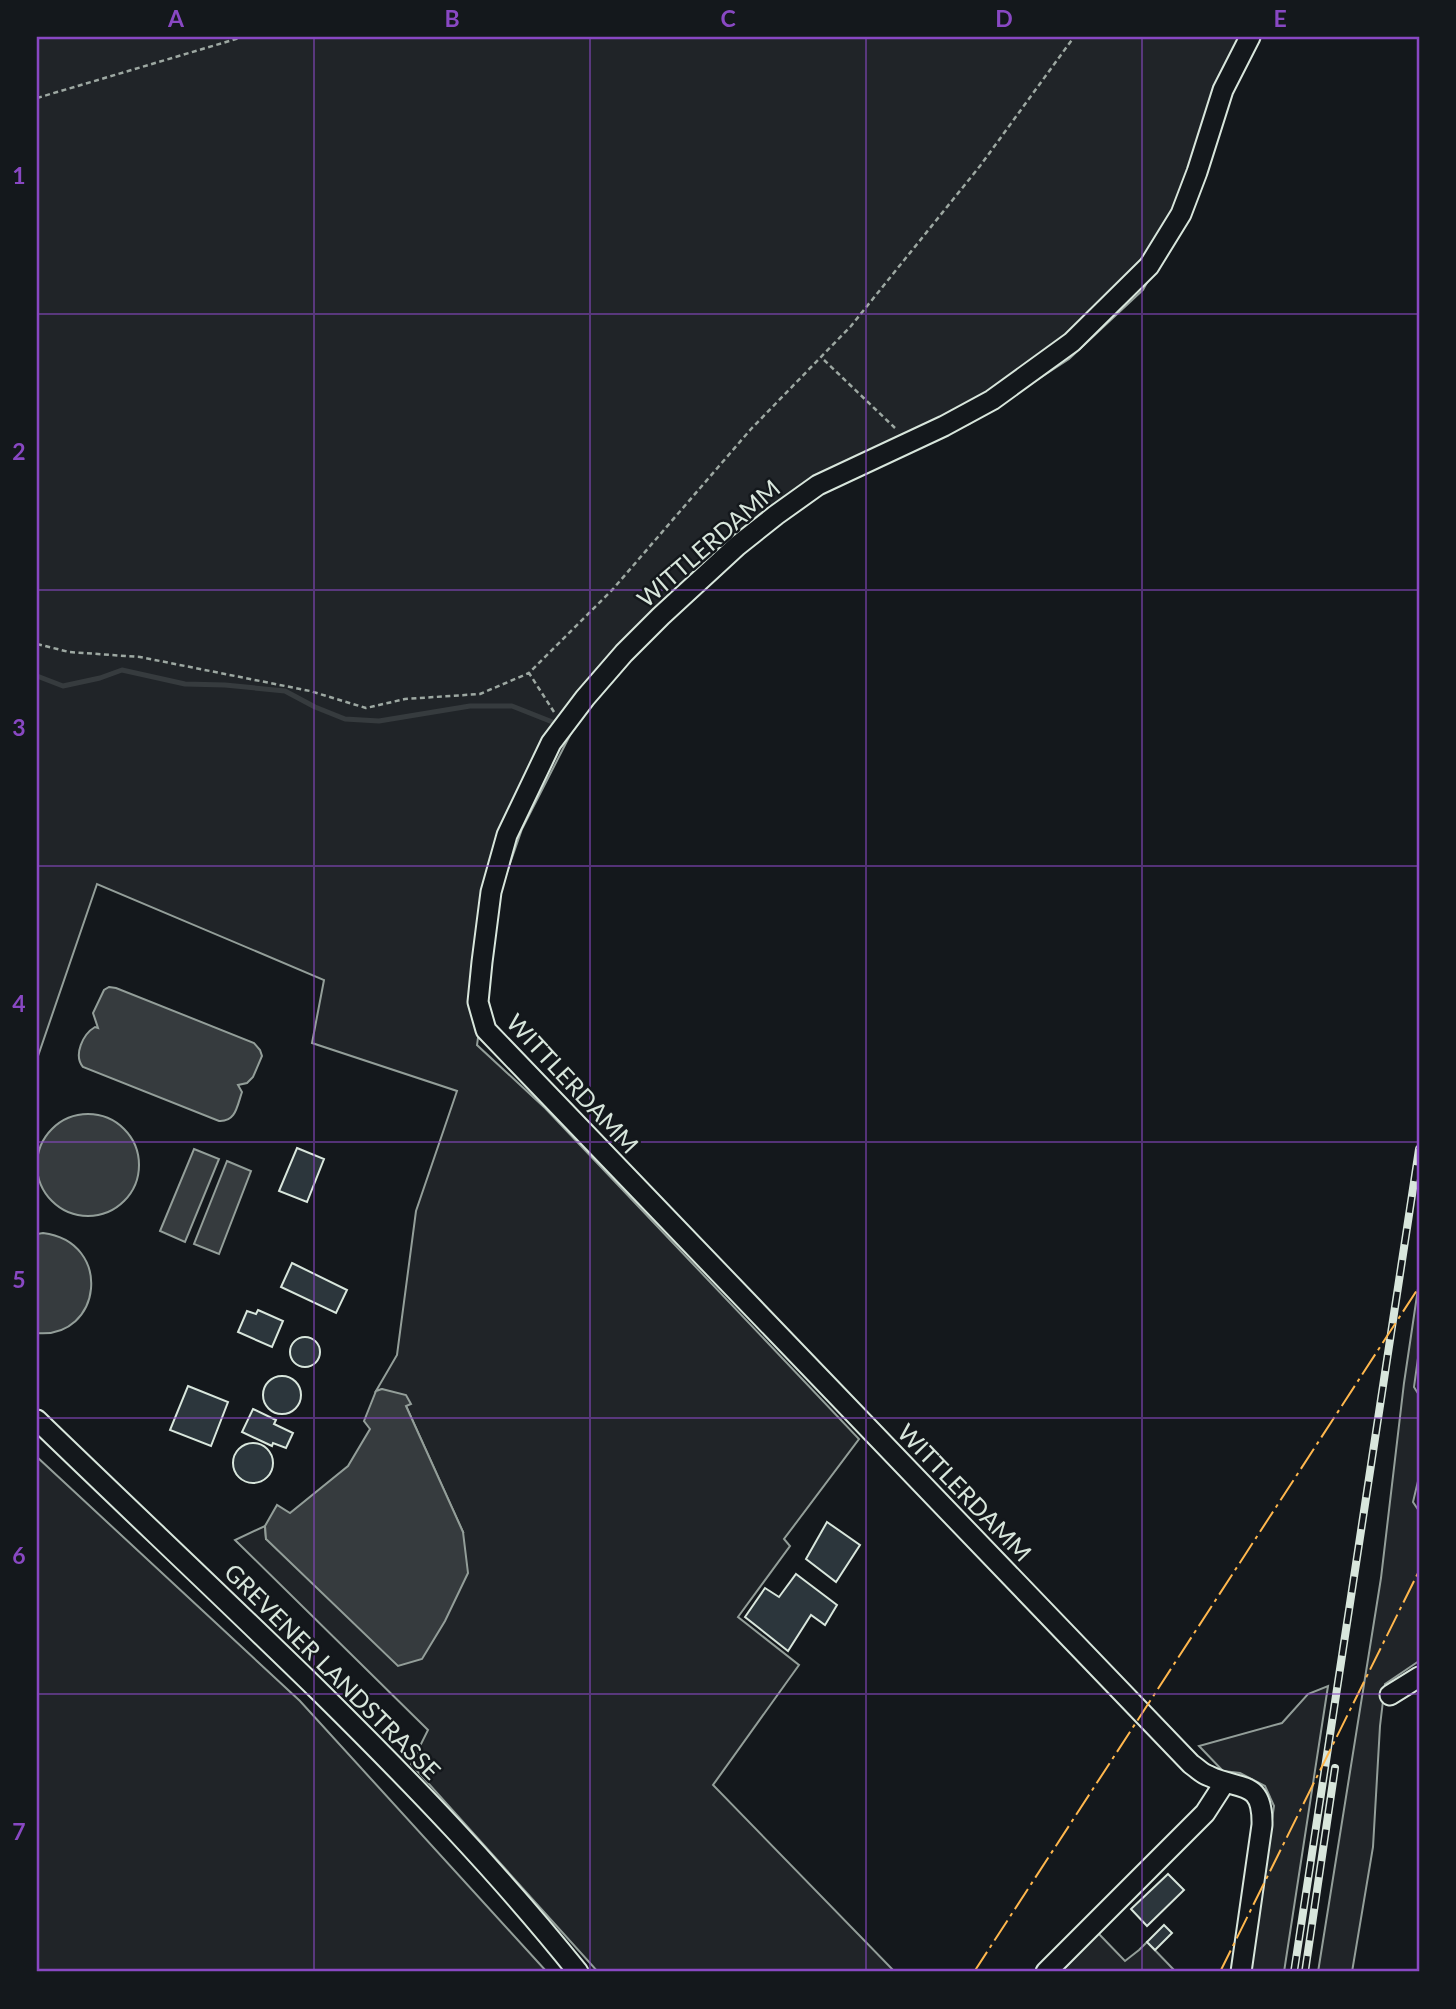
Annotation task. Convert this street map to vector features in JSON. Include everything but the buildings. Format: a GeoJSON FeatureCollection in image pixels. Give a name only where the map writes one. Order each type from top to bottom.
{"type":"FeatureCollection","features":[{"type":"Feature","properties":{"kind":"street","name":"WITTLERDAMM"},"geometry":{"type":"LineString","coordinates":[[1241,1972],[1262,1825],[1262,1805],[1254,1793],[1245,1787],[1207,1776],[1191,1764],[486,1030],[478,1002],[492,892],[507,835],[551,743],[585,698],[624,653],[737,546],[818,485],[944,426],[992,400],[1072,342],[1149,266],[1181,214],[1223,90],[1250,37]]}},
{"type":"Feature","properties":{"kind":"street","name":"GREVENER LANDSTRASSE"},"geometry":{"type":"LineString","coordinates":[[37,1420],[351,1722],[521,1904],[578,1972]]}},
{"type":"Feature","properties":{"kind":"street"},"geometry":{"type":"LineString","coordinates":[[1390,1695],[1419,1677]]}},
{"type":"Feature","properties":{"kind":"street"},"geometry":{"type":"LineString","coordinates":[[1046,1972],[1205,1813],[1226,1782]]}},
{"type":"Feature","properties":{"kind":"path"},"geometry":{"type":"LineString","coordinates":[[37,98],[243,37]]}},
{"type":"Feature","properties":{"kind":"path"},"geometry":{"type":"LineString","coordinates":[[37,644],[69,652],[152,659],[310,691],[366,708],[405,699],[480,694],[528,673],[613,589],[751,429],[851,326],[980,166],[1074,37]]}},
{"type":"Feature","properties":{"kind":"path"},"geometry":{"type":"LineString","coordinates":[[824,360],[909,441]]}},
{"type":"Feature","properties":{"kind":"path"},"geometry":{"type":"LineString","coordinates":[[528,673],[563,727]]}},
{"type":"Feature","properties":{"kind":"shaded area"},"geometry":{"type":"Polygon","coordinates":[[[37,37],[1258,37],[1229,97],[1185,214],[1143,290],[1069,359],[969,424],[863,465],[752,540],[587,702],[522,829],[497,901],[477,1045],[545,1108],[859,1439],[784,1539],[790,1546],[738,1617],[799,1665],[713,1785],[895,1972],[598,1972],[411,1764],[428,1730],[235,1540],[265,1526],[266,1539],[463,1532],[406,1406],[382,1389],[376,1391],[397,1355],[416,1211],[457,1091],[312,1043],[324,980],[97,884],[37,1059],[37,37]]]}},
{"type":"Feature","properties":{"kind":"shaded area"},"geometry":{"type":"Polygon","coordinates":[[[109,987],[254,1043],[262,1056],[253,1077],[247,1083],[238,1085],[242,1092],[237,1108],[229,1119],[219,1121],[83,1067],[79,1051],[91,1030],[98,1028],[93,1013],[104,990],[109,987]]]}},
{"type":"Feature","properties":{"kind":"shaded area"},"geometry":{"type":"Polygon","coordinates":[[[88,1114],[108,1118],[124,1129],[135,1145],[139,1165],[135,1185],[124,1201],[108,1212],[88,1216],[68,1212],[52,1201],[41,1185],[37,1165],[41,1145],[52,1129],[68,1118],[88,1114]]]}},
{"type":"Feature","properties":{"kind":"shaded area"},"geometry":{"type":"Polygon","coordinates":[[[194,1149],[219,1159],[185,1242],[160,1231],[194,1149]]]}},
{"type":"Feature","properties":{"kind":"shaded area"},"geometry":{"type":"Polygon","coordinates":[[[227,1161],[251,1171],[219,1254],[194,1244],[227,1161]]]}},
{"type":"Feature","properties":{"kind":"shaded area"},"geometry":{"type":"Polygon","coordinates":[[[43,1233],[66,1240],[81,1253],[89,1270],[91,1289],[86,1306],[75,1321],[59,1331],[37,1333],[37,1234],[43,1233]]]}},
{"type":"Feature","properties":{"kind":"shaded area"},"geometry":{"type":"Polygon","coordinates":[[[1419,1282],[1419,1351],[1414,1387],[1419,1395],[1419,1477],[1413,1502],[1419,1511],[1419,1661],[1385,1684],[1373,1847],[1352,1972],[1318,1972],[1381,1578],[1419,1282]]]}},
{"type":"Feature","properties":{"kind":"shaded area"},"geometry":{"type":"Polygon","coordinates":[[[382,1389],[406,1395],[411,1404],[406,1406],[463,1532],[468,1573],[445,1621],[422,1659],[398,1666],[266,1539],[265,1526],[277,1505],[290,1513],[348,1466],[370,1429],[364,1421],[376,1391],[382,1389]]]}},
{"type":"Feature","properties":{"kind":"shaded area"},"geometry":{"type":"Polygon","coordinates":[[[37,1457],[300,1701],[547,1972],[37,1972],[37,1457]]]}},
{"type":"Feature","properties":{"kind":"shaded area"},"geometry":{"type":"Polygon","coordinates":[[[1328,1686],[1284,1972],[1250,1972],[1274,1806],[1265,1786],[1240,1773],[1223,1771],[1199,1746],[1282,1723],[1308,1694],[1328,1686]]]}},
{"type":"Feature","properties":{"kind":"shaded area"},"geometry":{"type":"Polygon","coordinates":[[[1098,1933],[1125,1961],[1147,1942],[1176,1972],[1061,1972],[1098,1933]]]}},
{"type":"Feature","properties":{"kind":"waterway"},"geometry":{"type":"LineString","coordinates":[[37,676],[63,686],[122,670],[185,684],[285,691],[345,719],[379,721],[470,706],[512,706],[560,725]]}},
{"type":"Feature","properties":{"kind":"railway"},"geometry":{"type":"LineString","coordinates":[[1294,1972],[1419,1149]]}},
{"type":"Feature","properties":{"kind":"railway"},"geometry":{"type":"LineString","coordinates":[[1305,1972],[1335,1768]]}},
{"type":"Feature","properties":{"kind":"power"},"geometry":{"type":"LineString","coordinates":[[974,1972],[1419,1287]]}},
{"type":"Feature","properties":{"kind":"power"},"geometry":{"type":"LineString","coordinates":[[1220,1972],[1419,1571]]}}]}
